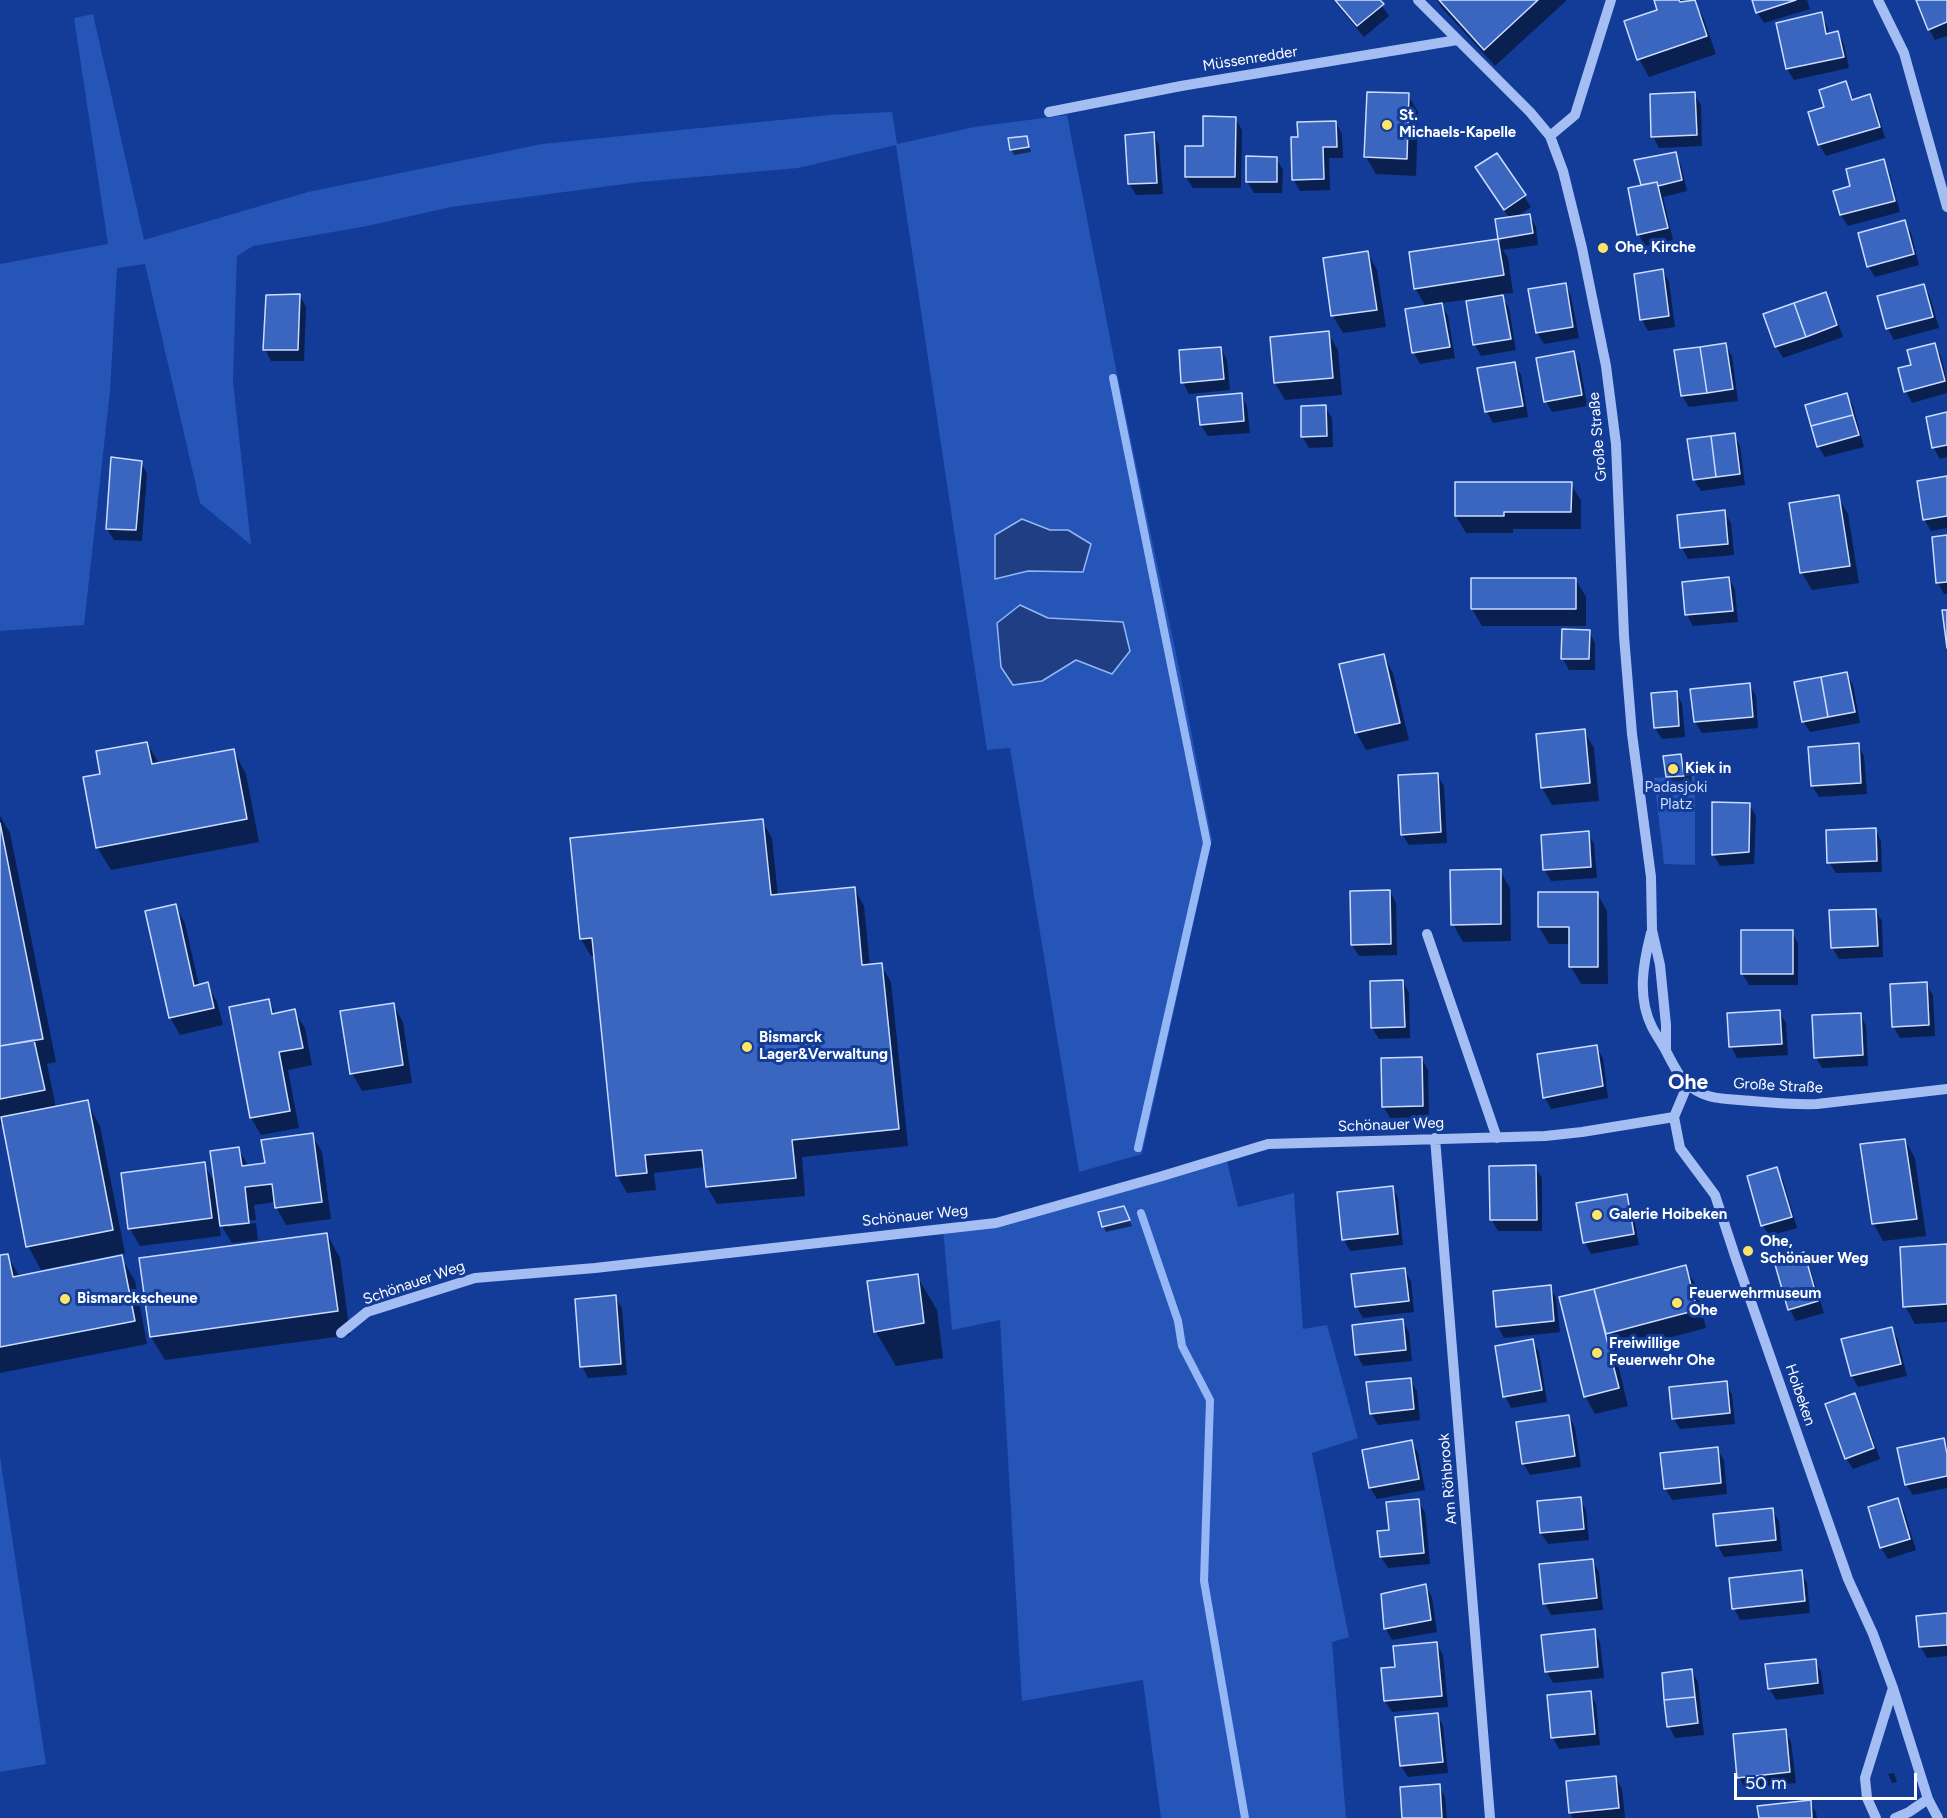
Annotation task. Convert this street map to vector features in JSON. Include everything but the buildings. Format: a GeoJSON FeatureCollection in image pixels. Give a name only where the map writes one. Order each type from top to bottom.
{"type":"FeatureCollection","features":[{"type":"Feature","properties":{"kind":"street","name":"Große Straße"},"geometry":{"type":"LineString","coordinates":[[1418,0],[1530,112],[1550,136],[1563,171],[1582,248],[1606,366],[1616,444],[1624,636],[1632,734],[1651,877],[1652,930],[1661,977],[1666,1050]]}},
{"type":"Feature","properties":{"kind":"street"},"geometry":{"type":"LineString","coordinates":[[1550,136],[1575,115],[1611,0]]}},
{"type":"Feature","properties":{"kind":"street"},"geometry":{"type":"LineString","coordinates":[[1878,0],[1904,53],[1947,207]]}},
{"type":"Feature","properties":{"kind":"street","name":"Müssenredder"},"geometry":{"type":"LineString","coordinates":[[1048,112],[1181,86],[1457,40]]}},
{"type":"Feature","properties":{"kind":"street","name":"Große Straße"},"geometry":{"type":"LineString","coordinates":[[1652,930],[1645,956],[1643,999],[1651,1026],[1666,1050],[1673,1067],[1687,1086],[1714,1097],[1797,1105],[1947,1089]]}},
{"type":"Feature","properties":{"kind":"street"},"geometry":{"type":"LineString","coordinates":[[1427,934],[1497,1138]]}},
{"type":"Feature","properties":{"kind":"street"},"geometry":{"type":"LineString","coordinates":[[1674,1117],[1687,1086]]}},
{"type":"Feature","properties":{"kind":"street","name":"Schönauer Weg"},"geometry":{"type":"LineString","coordinates":[[341,1333],[367,1312],[475,1278],[596,1268],[996,1222],[1268,1144],[1545,1136],[1674,1117]]}},
{"type":"Feature","properties":{"kind":"street","name":"Hoibeken"},"geometry":{"type":"LineString","coordinates":[[1674,1117],[1680,1149],[1715,1194],[1848,1579],[1873,1634],[1893,1688],[1928,1800],[1938,1818]]}},
{"type":"Feature","properties":{"kind":"street","name":"Am Röhbrook"},"geometry":{"type":"LineString","coordinates":[[1435,1138],[1490,1818]]}},
{"type":"Feature","properties":{"kind":"street"},"geometry":{"type":"LineString","coordinates":[[1876,1818],[1867,1798],[1865,1778],[1893,1688]]}},
{"type":"Feature","properties":{"kind":"street"},"geometry":{"type":"LineString","coordinates":[[1895,1818],[1928,1800]]}},
{"type":"Feature","properties":{"kind":"green space"},"geometry":{"type":"Polygon","coordinates":[[[93,14],[144,240],[308,192],[542,144],[829,115],[892,112],[897,144],[974,127],[1067,115],[1212,840],[1142,1154],[1079,1172],[1010,748],[987,750],[896,145],[798,168],[640,182],[451,207],[367,226],[253,246],[237,256],[233,382],[251,545],[200,503],[145,264],[117,268],[110,391],[84,625],[0,631],[0,264],[108,244],[74,18],[93,14]],[[1021,519],[995,578],[1028,571],[1083,572],[1068,531],[1050,530],[1021,519]],[[1048,618],[1042,681],[1076,660],[1123,622],[1048,618]]]}},
{"type":"Feature","properties":{"kind":"green space","name":"Padasjoki Platz"},"geometry":{"type":"Polygon","coordinates":[[[1695,776],[1695,865],[1664,864],[1654,778],[1695,776]]]}},
{"type":"Feature","properties":{"kind":"green space"},"geometry":{"type":"Polygon","coordinates":[[[1226,1157],[1238,1207],[1294,1193],[1303,1329],[1327,1325],[1358,1438],[1312,1453],[1349,1637],[1332,1642],[1346,1818],[1161,1818],[1143,1680],[1022,1701],[1000,1320],[952,1330],[943,1228],[996,1223],[1226,1157]]]}},
{"type":"Feature","properties":{"kind":"green space"},"geometry":{"type":"Polygon","coordinates":[[[0,1457],[46,1764],[0,1772],[0,1457]]]}},
{"type":"Feature","properties":{"kind":"shaded area"},"geometry":{"type":"Polygon","coordinates":[[[1022,519],[1050,530],[1068,530],[1091,544],[1083,572],[1028,571],[995,579],[995,535],[1022,519]]]}},
{"type":"Feature","properties":{"kind":"shaded area"},"geometry":{"type":"Polygon","coordinates":[[[1020,605],[1048,618],[1123,622],[1130,651],[1112,674],[1076,660],[1042,681],[1013,685],[1001,667],[997,623],[1020,605]]]}},
{"type":"Feature","properties":{"kind":"waterway"},"geometry":{"type":"LineString","coordinates":[[1113,378],[1207,843],[1138,1148]]}},
{"type":"Feature","properties":{"kind":"waterway"},"geometry":{"type":"LineString","coordinates":[[1141,1213],[1178,1321],[1182,1346],[1210,1400],[1204,1581],[1245,1818]]}},
{"type":"Feature","properties":{"kind":"place","name":"St. Michaels-Kapelle"},"geometry":{"type":"Point","coordinates":[1387,125]}},
{"type":"Feature","properties":{"kind":"place","name":"Ohe, Kirche"},"geometry":{"type":"Point","coordinates":[1603,248]}},
{"type":"Feature","properties":{"kind":"place","name":"Kiek in"},"geometry":{"type":"Point","coordinates":[1673,769]}},
{"type":"Feature","properties":{"kind":"place","name":"Bismarck Lager&Verwaltung"},"geometry":{"type":"Point","coordinates":[747,1047]}},
{"type":"Feature","properties":{"kind":"place","name":"Galerie Hoibeken"},"geometry":{"type":"Point","coordinates":[1597,1215]}},
{"type":"Feature","properties":{"kind":"place","name":"Ohe, Schönauer Weg"},"geometry":{"type":"Point","coordinates":[1748,1251]}},
{"type":"Feature","properties":{"kind":"place","name":"Bismarckscheune"},"geometry":{"type":"Point","coordinates":[65,1299]}},
{"type":"Feature","properties":{"kind":"place","name":"Feuerwehrmuseum Ohe"},"geometry":{"type":"Point","coordinates":[1677,1303]}},
{"type":"Feature","properties":{"kind":"place","name":"Freiwillige Feuerwehr Ohe"},"geometry":{"type":"Point","coordinates":[1597,1353]}},
{"type":"Feature","properties":{"kind":"district","name":"Ohe"},"geometry":{"type":"Point","coordinates":[1688,1083]}}]}
